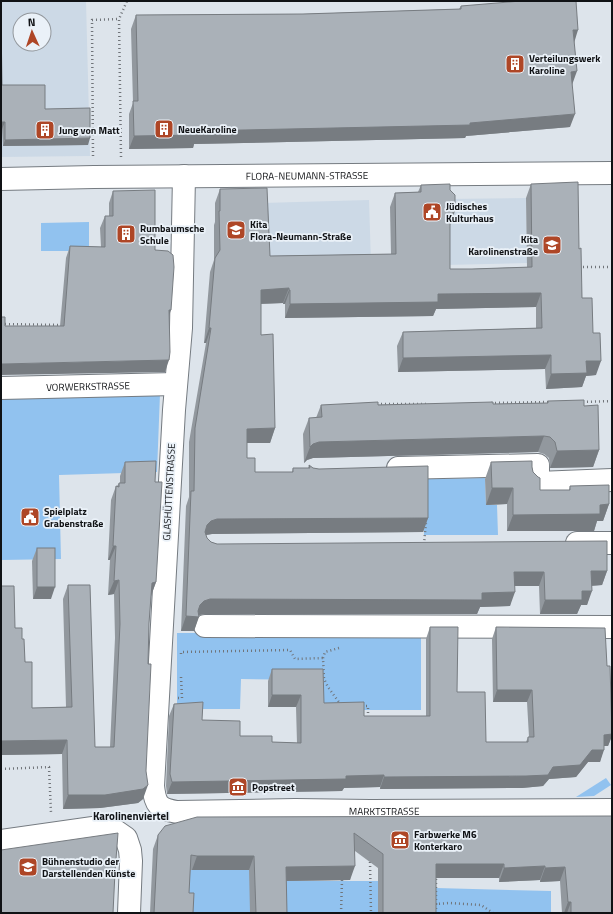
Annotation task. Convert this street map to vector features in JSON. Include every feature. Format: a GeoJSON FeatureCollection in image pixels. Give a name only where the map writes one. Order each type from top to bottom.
{"type":"FeatureCollection","features":[{"type":"Feature","properties":{"kind":"street","name":"FLORA-NEUMANN-STRASSE"},"geometry":{"type":"LineString","coordinates":[[1,179],[184,176],[612,173]]}},
{"type":"Feature","properties":{"kind":"street","name":"GLASHÜTTENSTRASSE"},"geometry":{"type":"LineString","coordinates":[[159,806],[154,796],[153,786],[175,384],[181,328],[184,176]]}},
{"type":"Feature","properties":{"kind":"street","name":"VORWERKSTRASSE"},"geometry":{"type":"LineString","coordinates":[[1,388],[175,384]]}},
{"type":"Feature","properties":{"kind":"street"},"geometry":{"type":"LineString","coordinates":[[381,469],[538,465],[538,483],[612,480]]}},
{"type":"Feature","properties":{"kind":"street"},"geometry":{"type":"LineString","coordinates":[[557,543],[612,543]]}},
{"type":"Feature","properties":{"kind":"street"},"geometry":{"type":"LineString","coordinates":[[205,626],[612,627]]}},
{"type":"Feature","properties":{"kind":"street","name":"MARKTSTRASSE"},"geometry":{"type":"LineString","coordinates":[[159,806],[167,810],[177,812],[295,810],[611,810]]}},
{"type":"Feature","properties":{"kind":"street"},"geometry":{"type":"LineString","coordinates":[[1,841],[100,827],[113,829],[126,838],[130,850],[129,913]]}},
{"type":"Feature","properties":{"kind":"path"},"geometry":{"type":"LineString","coordinates":[[120,177],[120,19],[127,1]]}},
{"type":"Feature","properties":{"kind":"path"},"geometry":{"type":"LineString","coordinates":[[94,177],[92,20],[120,19]]}},
{"type":"Feature","properties":{"kind":"path"},"geometry":{"type":"LineString","coordinates":[[576,267],[612,267]]}},
{"type":"Feature","properties":{"kind":"path"},"geometry":{"type":"LineString","coordinates":[[1,324],[64,326]]}},
{"type":"Feature","properties":{"kind":"path"},"geometry":{"type":"LineString","coordinates":[[580,402],[612,401]]}},
{"type":"Feature","properties":{"kind":"path"},"geometry":{"type":"LineString","coordinates":[[485,403],[557,402]]}},
{"type":"Feature","properties":{"kind":"path"},"geometry":{"type":"LineString","coordinates":[[373,404],[429,404]]}},
{"type":"Feature","properties":{"kind":"path"},"geometry":{"type":"LineString","coordinates":[[424,544],[426,520]]}},
{"type":"Feature","properties":{"kind":"path"},"geometry":{"type":"LineString","coordinates":[[340,648],[326,652],[323,658],[324,679],[328,687],[343,706]]}},
{"type":"Feature","properties":{"kind":"path"},"geometry":{"type":"LineString","coordinates":[[181,660],[181,652],[290,650],[296,659],[323,658]]}},
{"type":"Feature","properties":{"kind":"path"},"geometry":{"type":"LineString","coordinates":[[158,698],[182,698],[181,675]]}},
{"type":"Feature","properties":{"kind":"path"},"geometry":{"type":"LineString","coordinates":[[361,706],[368,706],[368,724]]}},
{"type":"Feature","properties":{"kind":"path"},"geometry":{"type":"LineString","coordinates":[[1,769],[49,768],[51,813]]}},
{"type":"Feature","properties":{"kind":"path"},"geometry":{"type":"LineString","coordinates":[[370,862],[371,913]]}},
{"type":"Feature","properties":{"kind":"path"},"geometry":{"type":"LineString","coordinates":[[436,868],[436,913]]}},
{"type":"Feature","properties":{"kind":"path"},"geometry":{"type":"LineString","coordinates":[[341,913],[342,880]]}},
{"type":"Feature","properties":{"kind":"path"},"geometry":{"type":"LineString","coordinates":[[436,904],[449,903],[481,905],[493,913]]}},
{"type":"Feature","properties":{"kind":"shaded area"},"geometry":{"type":"Polygon","coordinates":[[[1,1],[86,1],[90,156],[1,157],[1,1]]]}},
{"type":"Feature","properties":{"kind":"shaded area"},"geometry":{"type":"Polygon","coordinates":[[[526,198],[527,263],[445,265],[445,199],[526,198]]]}},
{"type":"Feature","properties":{"kind":"shaded area"},"geometry":{"type":"Polygon","coordinates":[[[369,200],[371,263],[264,267],[262,203],[369,200]]]}},
{"type":"Feature","properties":{"kind":"shaded area"},"geometry":{"type":"Polygon","coordinates":[[[89,222],[89,251],[41,251],[41,223],[89,222]]]}},
{"type":"Feature","properties":{"kind":"shaded area","name":"Spielplatz Grabenstraße"},"geometry":{"type":"Polygon","coordinates":[[[160,394],[157,472],[59,475],[61,559],[1,560],[1,397],[160,394]]]}},
{"type":"Feature","properties":{"kind":"shaded area"},"geometry":{"type":"Polygon","coordinates":[[[485,478],[486,505],[497,505],[498,535],[424,535],[423,479],[485,478]]]}},
{"type":"Feature","properties":{"kind":"shaded area"},"geometry":{"type":"Polygon","coordinates":[[[177,633],[421,633],[421,710],[324,710],[320,680],[241,679],[240,709],[177,709],[177,633]]]}},
{"type":"Feature","properties":{"kind":"shaded area"},"geometry":{"type":"Polygon","coordinates":[[[606,778],[611,785],[594,796],[576,797],[606,778]]]}},
{"type":"Feature","properties":{"kind":"shaded area"},"geometry":{"type":"Polygon","coordinates":[[[184,868],[192,870],[250,870],[301,881],[378,881],[378,913],[189,913],[184,868]]]}},
{"type":"Feature","properties":{"kind":"shaded area"},"geometry":{"type":"Polygon","coordinates":[[[436,888],[551,891],[551,913],[435,913],[436,888]]]}},
{"type":"Feature","properties":{"kind":"building"},"geometry":{"type":"Polygon","coordinates":[[[521,1],[576,1],[578,30],[573,30],[577,71],[571,72],[575,114],[470,123],[470,125],[197,131],[198,135],[134,136],[133,101],[138,101],[136,15],[303,14],[461,9],[461,6],[521,1]]]}},
{"type":"Feature","properties":{"kind":"building","name":"Jung von Matt"},"geometry":{"type":"Polygon","coordinates":[[[1,22],[2,85],[45,85],[45,109],[90,108],[90,138],[5,140],[5,122],[1,122],[1,22]]]}},
{"type":"Feature","properties":{"kind":"building"},"geometry":{"type":"Polygon","coordinates":[[[578,182],[579,249],[581,248],[582,298],[592,298],[593,333],[600,333],[601,361],[586,361],[587,373],[551,374],[551,355],[403,358],[403,332],[542,328],[541,293],[438,294],[438,302],[290,304],[289,288],[261,290],[261,335],[273,334],[275,428],[247,429],[247,458],[255,458],[255,472],[293,472],[293,468],[310,468],[309,465],[313,468],[319,469],[428,466],[428,518],[217,519],[211,521],[207,525],[205,532],[207,538],[211,542],[217,544],[607,541],[607,571],[591,571],[592,591],[582,591],[582,600],[545,600],[544,572],[514,572],[515,592],[482,593],[482,600],[210,599],[204,601],[200,605],[198,611],[199,617],[186,616],[191,491],[194,491],[195,428],[211,328],[209,328],[215,258],[220,250],[220,189],[267,188],[270,256],[396,254],[395,193],[421,192],[421,185],[450,184],[450,190],[455,195],[455,211],[450,215],[450,269],[472,269],[532,267],[531,184],[578,182]]]}},
{"type":"Feature","properties":{"kind":"building"},"geometry":{"type":"Polygon","coordinates":[[[155,190],[155,250],[168,251],[173,255],[174,267],[171,310],[169,310],[169,360],[1,364],[1,317],[5,317],[5,326],[64,326],[70,246],[105,247],[105,216],[113,216],[113,191],[155,190]]]}},
{"type":"Feature","properties":{"kind":"building"},"geometry":{"type":"Polygon","coordinates":[[[584,400],[584,406],[598,405],[599,450],[557,451],[555,442],[550,437],[544,436],[319,442],[310,447],[309,418],[322,417],[321,405],[378,402],[378,405],[493,402],[493,404],[548,403],[548,401],[584,400]]]}},
{"type":"Feature","properties":{"kind":"building"},"geometry":{"type":"Polygon","coordinates":[[[156,461],[155,482],[162,482],[156,582],[152,583],[149,623],[148,664],[151,664],[146,771],[148,785],[143,789],[105,795],[68,795],[67,740],[1,741],[1,586],[14,586],[15,628],[22,628],[25,662],[32,662],[32,708],[72,707],[68,585],[90,585],[95,747],[114,747],[120,624],[119,580],[114,581],[116,546],[113,546],[116,486],[119,487],[119,483],[125,483],[125,462],[156,461]]]}},
{"type":"Feature","properties":{"kind":"building"},"geometry":{"type":"Polygon","coordinates":[[[532,461],[533,472],[540,478],[540,490],[570,490],[570,486],[609,485],[609,504],[600,505],[600,514],[513,515],[513,488],[492,488],[491,462],[532,461]]]}},
{"type":"Feature","properties":{"kind":"building"},"geometry":{"type":"Polygon","coordinates":[[[37,548],[55,548],[55,587],[37,587],[37,548]]]}},
{"type":"Feature","properties":{"kind":"building"},"geometry":{"type":"Polygon","coordinates":[[[430,627],[458,627],[457,692],[485,692],[486,742],[528,742],[528,737],[534,737],[532,690],[497,690],[496,627],[605,628],[607,666],[610,666],[612,734],[604,735],[604,750],[592,750],[580,765],[553,767],[548,775],[384,777],[384,775],[346,776],[346,779],[172,782],[170,774],[174,704],[203,702],[202,720],[240,721],[240,736],[272,736],[272,742],[301,743],[301,695],[272,695],[272,669],[323,669],[324,703],[364,702],[364,716],[430,716],[430,627]]]}},
{"type":"Feature","properties":{"kind":"building"},"geometry":{"type":"Polygon","coordinates":[[[612,816],[612,913],[571,913],[571,902],[568,902],[565,867],[545,868],[545,866],[504,868],[504,864],[436,864],[436,913],[383,913],[383,854],[354,833],[355,866],[286,867],[287,913],[256,913],[254,856],[191,855],[189,893],[194,893],[193,913],[154,913],[158,835],[165,826],[197,817],[612,816]]]}},
{"type":"Feature","properties":{"kind":"building"},"geometry":{"type":"Polygon","coordinates":[[[118,833],[113,913],[1,913],[1,850],[118,833]]]}},
{"type":"Feature","properties":{"kind":"place","name":"Verteilungswerk Karoline"},"geometry":{"type":"Point","coordinates":[515,64]}},
{"type":"Feature","properties":{"kind":"place","name":"NeueKaroline"},"geometry":{"type":"Point","coordinates":[164,129]}},
{"type":"Feature","properties":{"kind":"place","name":"Jung von Matt"},"geometry":{"type":"Point","coordinates":[45,130]}},
{"type":"Feature","properties":{"kind":"place","name":"Jüdisches Kulturhaus"},"geometry":{"type":"Point","coordinates":[432,212]}},
{"type":"Feature","properties":{"kind":"place","name":"Kita Flora-Neumann-Straße"},"geometry":{"type":"Point","coordinates":[236,230]}},
{"type":"Feature","properties":{"kind":"place","name":"Rumbaumsche Schule"},"geometry":{"type":"Point","coordinates":[126,234]}},
{"type":"Feature","properties":{"kind":"place","name":"Kita Karolinenstraße"},"geometry":{"type":"Point","coordinates":[552,245]}},
{"type":"Feature","properties":{"kind":"place","name":"Spielplatz Grabenstraße"},"geometry":{"type":"Point","coordinates":[30,517]}},
{"type":"Feature","properties":{"kind":"place","name":"Popstreet"},"geometry":{"type":"Point","coordinates":[238,787]}},
{"type":"Feature","properties":{"kind":"place","name":"Farbwerke M6 Konterkaro"},"geometry":{"type":"Point","coordinates":[400,840]}},
{"type":"Feature","properties":{"kind":"place","name":"Bühnenstudio der Darstellenden Künste"},"geometry":{"type":"Point","coordinates":[28,867]}},
{"type":"Feature","properties":{"kind":"district","name":"Karolinenviertel"},"geometry":{"type":"Point","coordinates":[131,816]}}]}
